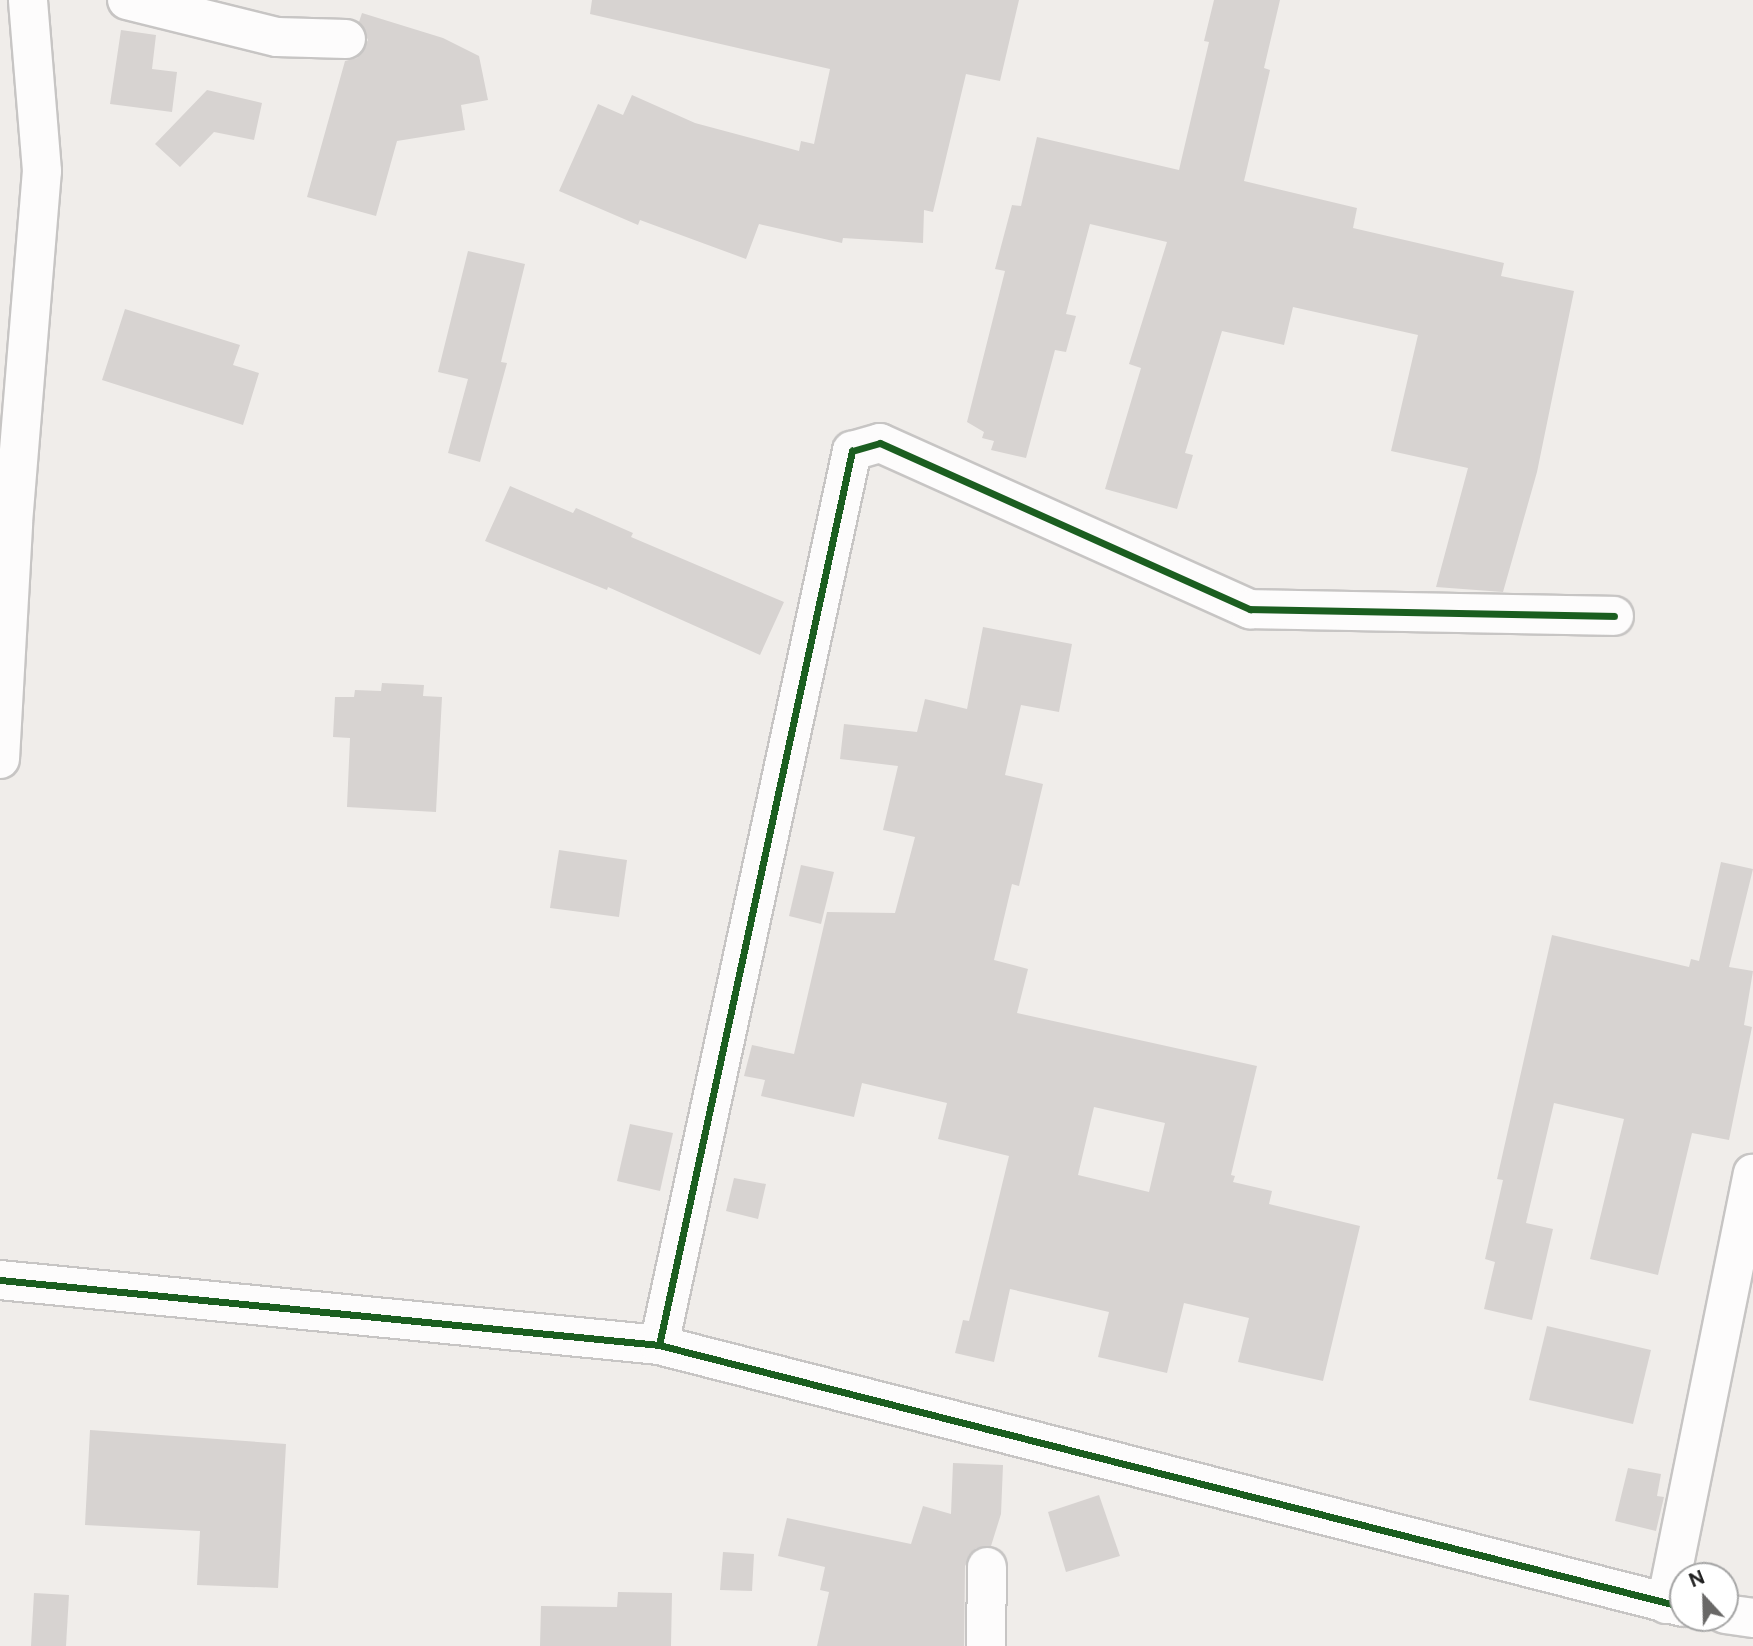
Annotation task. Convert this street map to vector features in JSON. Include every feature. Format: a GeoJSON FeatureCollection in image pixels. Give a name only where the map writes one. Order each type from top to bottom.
{"type":"FeatureCollection","features":[{"type":"Feature","properties":{"kind":"street"},"geometry":{"type":"LineString","coordinates":[[0,759],[13,523],[42,172],[28,0]]}},
{"type":"Feature","properties":{"kind":"street"},"geometry":{"type":"LineString","coordinates":[[127,0],[277,37],[346,39]]}},
{"type":"Feature","properties":{"kind":"street"},"geometry":{"type":"LineString","coordinates":[[659,1345],[852,451],[880,443],[1250,609],[1614,616]]}},
{"type":"Feature","properties":{"kind":"street"},"geometry":{"type":"LineString","coordinates":[[1682,1562],[1753,1174]]}},
{"type":"Feature","properties":{"kind":"street"},"geometry":{"type":"LineString","coordinates":[[0,1280],[659,1345],[1669,1605]]}},
{"type":"Feature","properties":{"kind":"street"},"geometry":{"type":"LineString","coordinates":[[986,1646],[987,1567]]}},
{"type":"Feature","properties":{"kind":"building"},"geometry":{"type":"Polygon","coordinates":[[[592,0],[1019,0],[1000,81],[966,74],[933,212],[924,210],[923,243],[843,238],[842,243],[759,224],[746,259],[640,220],[638,225],[559,191],[598,104],[623,115],[632,95],[695,123],[799,151],[801,141],[814,144],[830,69],[590,14],[592,0]]]}},
{"type":"Feature","properties":{"kind":"building"},"geometry":{"type":"Polygon","coordinates":[[[1214,0],[1280,0],[1264,68],[1270,70],[1244,181],[1357,208],[1353,228],[1504,263],[1501,276],[1574,291],[1537,472],[1503,592],[1436,587],[1468,468],[1391,451],[1418,335],[1293,307],[1284,345],[1222,331],[1185,453],[1193,455],[1177,509],[1105,489],[1141,368],[1129,364],[1167,242],[1090,224],[1066,314],[1076,316],[1066,352],[1055,350],[1026,458],[991,450],[994,441],[982,438],[984,432],[967,422],[1005,271],[995,269],[1012,205],[1021,206],[1037,137],[1179,170],[1209,42],[1204,41],[1214,0]]]}},
{"type":"Feature","properties":{"kind":"building"},"geometry":{"type":"Polygon","coordinates":[[[362,13],[443,38],[479,56],[488,100],[461,105],[465,130],[397,141],[376,216],[307,197],[345,61],[357,58],[368,40],[359,22],[362,13]]]}},
{"type":"Feature","properties":{"kind":"building"},"geometry":{"type":"Polygon","coordinates":[[[121,30],[156,35],[152,69],[177,72],[172,112],[110,104],[121,30]]]}},
{"type":"Feature","properties":{"kind":"building"},"geometry":{"type":"Polygon","coordinates":[[[207,90],[262,103],[254,140],[214,132],[180,167],[155,144],[207,90]]]}},
{"type":"Feature","properties":{"kind":"building"},"geometry":{"type":"Polygon","coordinates":[[[468,251],[525,264],[501,362],[507,363],[480,462],[448,453],[468,379],[438,372],[468,251]]]}},
{"type":"Feature","properties":{"kind":"building"},"geometry":{"type":"Polygon","coordinates":[[[125,309],[240,345],[233,365],[259,373],[243,425],[102,380],[125,309]]]}},
{"type":"Feature","properties":{"kind":"building"},"geometry":{"type":"Polygon","coordinates":[[[510,486],[573,513],[576,508],[633,533],[631,537],[784,602],[760,655],[608,587],[607,590],[485,541],[510,486]]]}},
{"type":"Feature","properties":{"kind":"building"},"geometry":{"type":"Polygon","coordinates":[[[983,627],[1072,644],[1059,712],[1021,705],[1005,775],[1043,784],[1019,886],[1012,884],[994,960],[1028,969],[1017,1013],[1257,1066],[1231,1175],[1235,1176],[1233,1182],[1272,1191],[1269,1204],[1360,1226],[1323,1381],[1238,1362],[1249,1318],[1184,1303],[1167,1373],[1098,1357],[1109,1312],[1010,1289],[994,1362],[955,1353],[963,1320],[969,1321],[1009,1156],[938,1139],[947,1103],[862,1083],[854,1117],[761,1096],[765,1080],[744,1076],[752,1045],[794,1054],[827,912],[895,913],[915,837],[883,830],[898,766],[840,759],[844,724],[917,732],[925,699],[967,709],[983,627]],[[1094,1107],[1078,1175],[1149,1192],[1165,1123],[1094,1107]]]}},
{"type":"Feature","properties":{"kind":"building"},"geometry":{"type":"Polygon","coordinates":[[[382,683],[424,685],[423,696],[442,697],[436,812],[347,807],[350,738],[333,737],[335,697],[354,697],[355,690],[381,691],[382,683]]]}},
{"type":"Feature","properties":{"kind":"building"},"geometry":{"type":"Polygon","coordinates":[[[559,850],[627,860],[619,917],[550,908],[559,850]]]}},
{"type":"Feature","properties":{"kind":"building"},"geometry":{"type":"Polygon","coordinates":[[[1721,862],[1753,869],[1729,967],[1753,971],[1744,1025],[1752,1027],[1729,1140],[1692,1133],[1658,1275],[1590,1259],[1624,1119],[1554,1103],[1526,1223],[1553,1229],[1532,1320],[1484,1309],[1495,1262],[1485,1259],[1503,1180],[1497,1179],[1552,935],[1689,967],[1691,959],[1699,961],[1721,862]]]}},
{"type":"Feature","properties":{"kind":"building"},"geometry":{"type":"Polygon","coordinates":[[[801,865],[834,872],[821,924],[789,916],[801,865]]]}},
{"type":"Feature","properties":{"kind":"building"},"geometry":{"type":"Polygon","coordinates":[[[630,1124],[673,1133],[660,1191],[617,1181],[630,1124]]]}},
{"type":"Feature","properties":{"kind":"building"},"geometry":{"type":"Polygon","coordinates":[[[734,1178],[766,1184],[758,1219],[726,1211],[734,1178]]]}},
{"type":"Feature","properties":{"kind":"building"},"geometry":{"type":"Polygon","coordinates":[[[1547,1326],[1651,1350],[1633,1424],[1529,1400],[1547,1326]]]}},
{"type":"Feature","properties":{"kind":"building"},"geometry":{"type":"Polygon","coordinates":[[[90,1430],[286,1444],[278,1588],[197,1585],[200,1531],[85,1525],[90,1430]]]}},
{"type":"Feature","properties":{"kind":"building"},"geometry":{"type":"Polygon","coordinates":[[[953,1463],[1003,1465],[1001,1514],[991,1546],[976,1548],[965,1566],[964,1646],[817,1646],[829,1592],[820,1590],[825,1567],[778,1556],[787,1518],[911,1544],[923,1506],[951,1514],[953,1463]]]}},
{"type":"Feature","properties":{"kind":"building"},"geometry":{"type":"Polygon","coordinates":[[[1628,1468],[1661,1474],[1657,1496],[1664,1497],[1656,1531],[1615,1521],[1628,1468]]]}},
{"type":"Feature","properties":{"kind":"building"},"geometry":{"type":"Polygon","coordinates":[[[1099,1495],[1120,1556],[1066,1572],[1048,1512],[1099,1495]]]}},
{"type":"Feature","properties":{"kind":"building"},"geometry":{"type":"Polygon","coordinates":[[[723,1552],[754,1554],[752,1591],[720,1590],[723,1552]]]}},
{"type":"Feature","properties":{"kind":"building"},"geometry":{"type":"Polygon","coordinates":[[[618,1592],[672,1593],[671,1646],[540,1646],[541,1606],[617,1607],[618,1592]]]}},
{"type":"Feature","properties":{"kind":"building"},"geometry":{"type":"Polygon","coordinates":[[[34,1593],[69,1595],[66,1646],[31,1646],[34,1593]]]}},
{"type":"Feature","properties":{"kind":"cycle path"},"geometry":{"type":"LineString","coordinates":[[0,1280],[659,1345],[852,451],[880,443],[1250,609],[1614,616]]}},
{"type":"Feature","properties":{"kind":"cycle path"},"geometry":{"type":"LineString","coordinates":[[659,1345],[1669,1603]]}}]}
